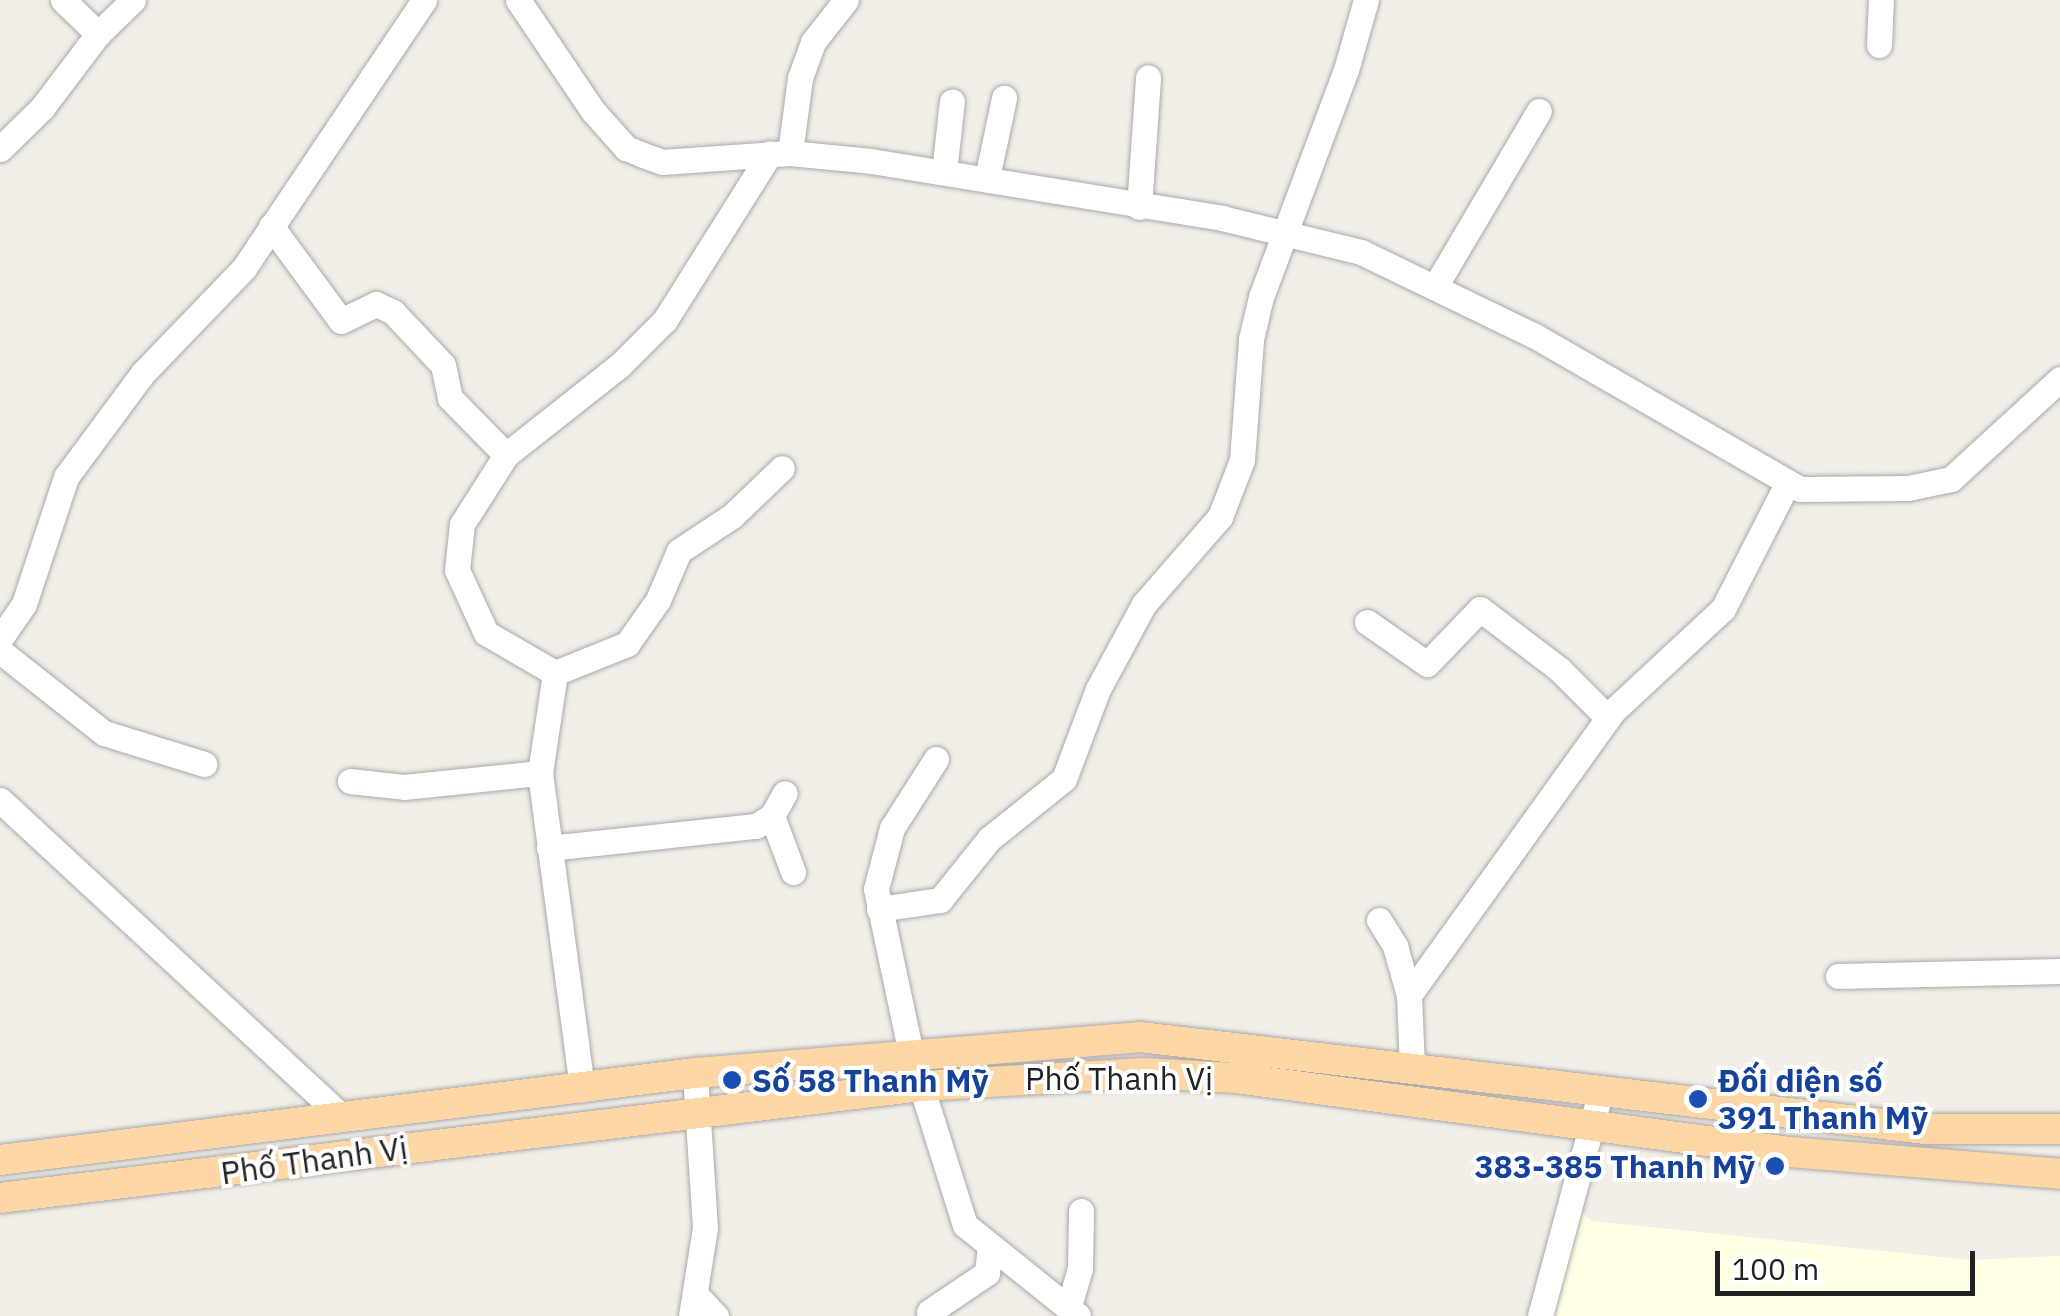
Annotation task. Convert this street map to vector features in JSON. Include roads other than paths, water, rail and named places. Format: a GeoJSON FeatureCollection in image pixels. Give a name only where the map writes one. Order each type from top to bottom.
{"type":"FeatureCollection","features":[{"type":"Feature","properties":{"kind":"main road","name":"Phố Thanh Vị"},"geometry":{"type":"LineString","coordinates":[[0,1160],[695,1074],[1140,1037],[1412,1066],[1925,1130],[2060,1129]]}},
{"type":"Feature","properties":{"kind":"main road","name":"Phố Thanh Vị"},"geometry":{"type":"LineString","coordinates":[[0,1198],[922,1086],[1085,1074],[1236,1078],[1789,1152],[2060,1174]]}},
{"type":"Feature","properties":{"kind":"street"},"geometry":{"type":"LineString","coordinates":[[63,0],[98,34]]}},
{"type":"Feature","properties":{"kind":"street"},"geometry":{"type":"LineString","coordinates":[[0,148],[42,108],[98,34],[133,0]]}},
{"type":"Feature","properties":{"kind":"street"},"geometry":{"type":"LineString","coordinates":[[0,639],[24,604],[66,478],[144,374],[244,268],[424,0]]}},
{"type":"Feature","properties":{"kind":"street"},"geometry":{"type":"LineString","coordinates":[[518,0],[626,148],[662,162],[780,152],[944,172],[1282,232],[1361,252],[1436,284],[1787,484],[1826,493],[1951,480],[2058,384]]}},
{"type":"Feature","properties":{"kind":"street"},"geometry":{"type":"LineString","coordinates":[[782,468],[732,516],[679,551],[658,600],[618,651],[556,672],[496,643],[459,582],[462,524],[506,455],[620,366],[665,320],[780,152],[813,42],[846,0]]}},
{"type":"Feature","properties":{"kind":"street"},"geometry":{"type":"LineString","coordinates":[[879,909],[940,900],[989,839],[1064,779],[1098,689],[1144,604],[1207,536],[1236,484],[1250,339],[1282,232],[1334,104],[1366,0]]}},
{"type":"Feature","properties":{"kind":"street"},"geometry":{"type":"LineString","coordinates":[[1878,45],[1881,0]]}},
{"type":"Feature","properties":{"kind":"street"},"geometry":{"type":"LineString","coordinates":[[1138,207],[1148,77]]}},
{"type":"Feature","properties":{"kind":"street"},"geometry":{"type":"LineString","coordinates":[[986,178],[1004,98]]}},
{"type":"Feature","properties":{"kind":"street"},"geometry":{"type":"LineString","coordinates":[[944,172],[952,100]]}},
{"type":"Feature","properties":{"kind":"street"},"geometry":{"type":"LineString","coordinates":[[1436,284],[1539,111]]}},
{"type":"Feature","properties":{"kind":"street"},"geometry":{"type":"LineString","coordinates":[[271,226],[341,321],[376,304],[393,312],[444,365],[450,398],[506,455]]}},
{"type":"Feature","properties":{"kind":"street"},"geometry":{"type":"LineString","coordinates":[[1408,995],[1608,718],[1716,618],[1787,484]]}},
{"type":"Feature","properties":{"kind":"street"},"geometry":{"type":"LineString","coordinates":[[1368,622],[1427,664],[1480,610],[1559,669],[1608,718]]}},
{"type":"Feature","properties":{"kind":"street"},"geometry":{"type":"LineString","coordinates":[[0,651],[104,734],[204,764]]}},
{"type":"Feature","properties":{"kind":"street"},"geometry":{"type":"LineString","coordinates":[[556,672],[540,773],[582,1089]]}},
{"type":"Feature","properties":{"kind":"street"},"geometry":{"type":"LineString","coordinates":[[936,759],[892,828],[878,872],[879,909],[911,1054],[952,1198],[965,1225],[1074,1310],[1080,1269],[1081,1211]]}},
{"type":"Feature","properties":{"kind":"street"},"geometry":{"type":"LineString","coordinates":[[350,781],[404,787],[540,773]]}},
{"type":"Feature","properties":{"kind":"street"},"geometry":{"type":"LineString","coordinates":[[549,848],[701,835],[756,826],[772,816],[785,794]]}},
{"type":"Feature","properties":{"kind":"street"},"geometry":{"type":"LineString","coordinates":[[0,800],[341,1116]]}},
{"type":"Feature","properties":{"kind":"street"},"geometry":{"type":"LineString","coordinates":[[772,816],[793,872]]}},
{"type":"Feature","properties":{"kind":"street"},"geometry":{"type":"LineString","coordinates":[[1379,920],[1395,946],[1408,995],[1412,1066]]}},
{"type":"Feature","properties":{"kind":"street"},"geometry":{"type":"LineString","coordinates":[[1838,976],[2060,971]]}},
{"type":"Feature","properties":{"kind":"street"},"geometry":{"type":"LineString","coordinates":[[695,1074],[706,1228],[702,1310]]}},
{"type":"Feature","properties":{"kind":"street"},"geometry":{"type":"LineString","coordinates":[[1540,1316],[1602,1090]]}},
{"type":"Feature","properties":{"kind":"street"},"geometry":{"type":"LineString","coordinates":[[929,1312],[986,1273],[990,1244]]}},
{"type":"Feature","properties":{"kind":"place","name":"Số 58 Thanh Mỹ"},"geometry":{"type":"Point","coordinates":[732,1080]}},
{"type":"Feature","properties":{"kind":"place","name":"Đối diện số 391 Thanh Mỹ"},"geometry":{"type":"Point","coordinates":[1698,1099]}},
{"type":"Feature","properties":{"kind":"place","name":"383-385 Thanh Mỹ"},"geometry":{"type":"Point","coordinates":[1775,1166]}}]}
